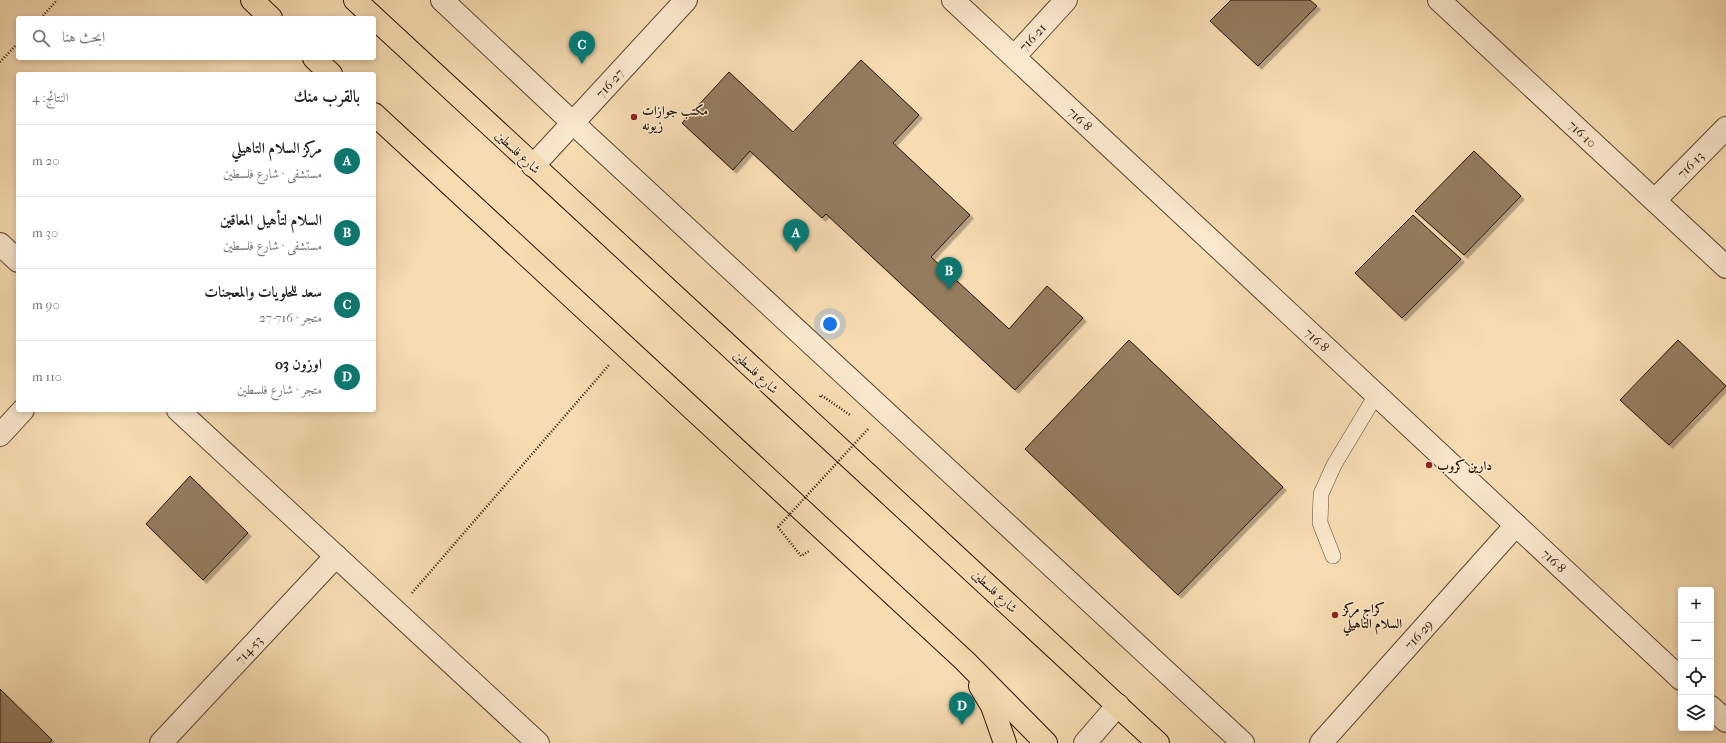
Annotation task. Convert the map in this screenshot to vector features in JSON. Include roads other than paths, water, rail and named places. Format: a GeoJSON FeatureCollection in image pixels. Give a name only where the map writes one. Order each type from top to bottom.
{"type":"FeatureCollection","features":[{"type":"Feature","properties":{"kind":"main road"},"geometry":{"type":"LineString","coordinates":[[252,0],[269,16]]}},
{"type":"Feature","properties":{"kind":"main road","name":"شارع فلسطين"},"geometry":{"type":"LineString","coordinates":[[355,0],[372,16]]}},
{"type":"Feature","properties":{"kind":"main road","name":"شارع فلسطين"},"geometry":{"type":"LineString","coordinates":[[376,20],[1118,705],[1155,742]]}},
{"type":"Feature","properties":{"kind":"main road"},"geometry":{"type":"LineString","coordinates":[[316,60],[329,72]]}},
{"type":"Feature","properties":{"kind":"main road"},"geometry":{"type":"LineString","coordinates":[[376,116],[965,661],[1046,743]]}},
{"type":"Feature","properties":{"kind":"main road"},"geometry":{"type":"LineString","coordinates":[[965,661],[992,706],[1005,743]]}},
{"type":"Feature","properties":{"kind":"street"},"geometry":{"type":"LineString","coordinates":[[442,0],[1243,743]]}},
{"type":"Feature","properties":{"kind":"street","name":"716-27"},"geometry":{"type":"LineString","coordinates":[[533,166],[686,0]]}},
{"type":"Feature","properties":{"kind":"street","name":"716-8"},"geometry":{"type":"LineString","coordinates":[[953,0],[1678,676]]}},
{"type":"Feature","properties":{"kind":"street","name":"716-21"},"geometry":{"type":"LineString","coordinates":[[1014,57],[1066,0]]}},
{"type":"Feature","properties":{"kind":"street","name":"716-10"},"geometry":{"type":"LineString","coordinates":[[1439,0],[1726,267]]}},
{"type":"Feature","properties":{"kind":"street","name":"716-13"},"geometry":{"type":"LineString","coordinates":[[1655,200],[1726,128]]}},
{"type":"Feature","properties":{"kind":"street"},"geometry":{"type":"LineString","coordinates":[[0,244],[16,259]]}},
{"type":"Feature","properties":{"kind":"street"},"geometry":{"type":"LineString","coordinates":[[0,435],[21,412]]}},
{"type":"Feature","properties":{"kind":"street"},"geometry":{"type":"LineString","coordinates":[[180,412],[538,743]]}},
{"type":"Feature","properties":{"kind":"street","name":"716-29"},"geometry":{"type":"LineString","coordinates":[[1321,743],[1516,525]]}},
{"type":"Feature","properties":{"kind":"street","name":"714-53"},"geometry":{"type":"LineString","coordinates":[[161,743],[336,556]]}},
{"type":"Feature","properties":{"kind":"street"},"geometry":{"type":"LineString","coordinates":[[1086,743],[1118,705]]}},
{"type":"Feature","properties":{"kind":"street"},"geometry":{"type":"LineString","coordinates":[[1714,710],[1726,721]]}},
{"type":"Feature","properties":{"kind":"lane"},"geometry":{"type":"LineString","coordinates":[[1333,556],[1320,523],[1321,494],[1334,465],[1376,395]]}},
{"type":"Feature","properties":{"kind":"place","name":"سعد للحلويات والمعجنات"},"geometry":{"type":"Point","coordinates":[582,64]}},
{"type":"Feature","properties":{"kind":"place","name":"مكتب جوازات زيونه"},"geometry":{"type":"Point","coordinates":[634,117]}},
{"type":"Feature","properties":{"kind":"place","name":"مركز السلام التاهيلي"},"geometry":{"type":"Point","coordinates":[796,252]}},
{"type":"Feature","properties":{"kind":"place","name":"السلام لتأهيل المعاقين"},"geometry":{"type":"Point","coordinates":[949,290]}},
{"type":"Feature","properties":{"kind":"place","name":"دارين كروب"},"geometry":{"type":"Point","coordinates":[1429,465]}},
{"type":"Feature","properties":{"kind":"place","name":"كراج مركز السلام التاهيلي"},"geometry":{"type":"Point","coordinates":[1335,615]}},
{"type":"Feature","properties":{"kind":"place","name":"اوزون o3"},"geometry":{"type":"Point","coordinates":[962,725]}}]}
